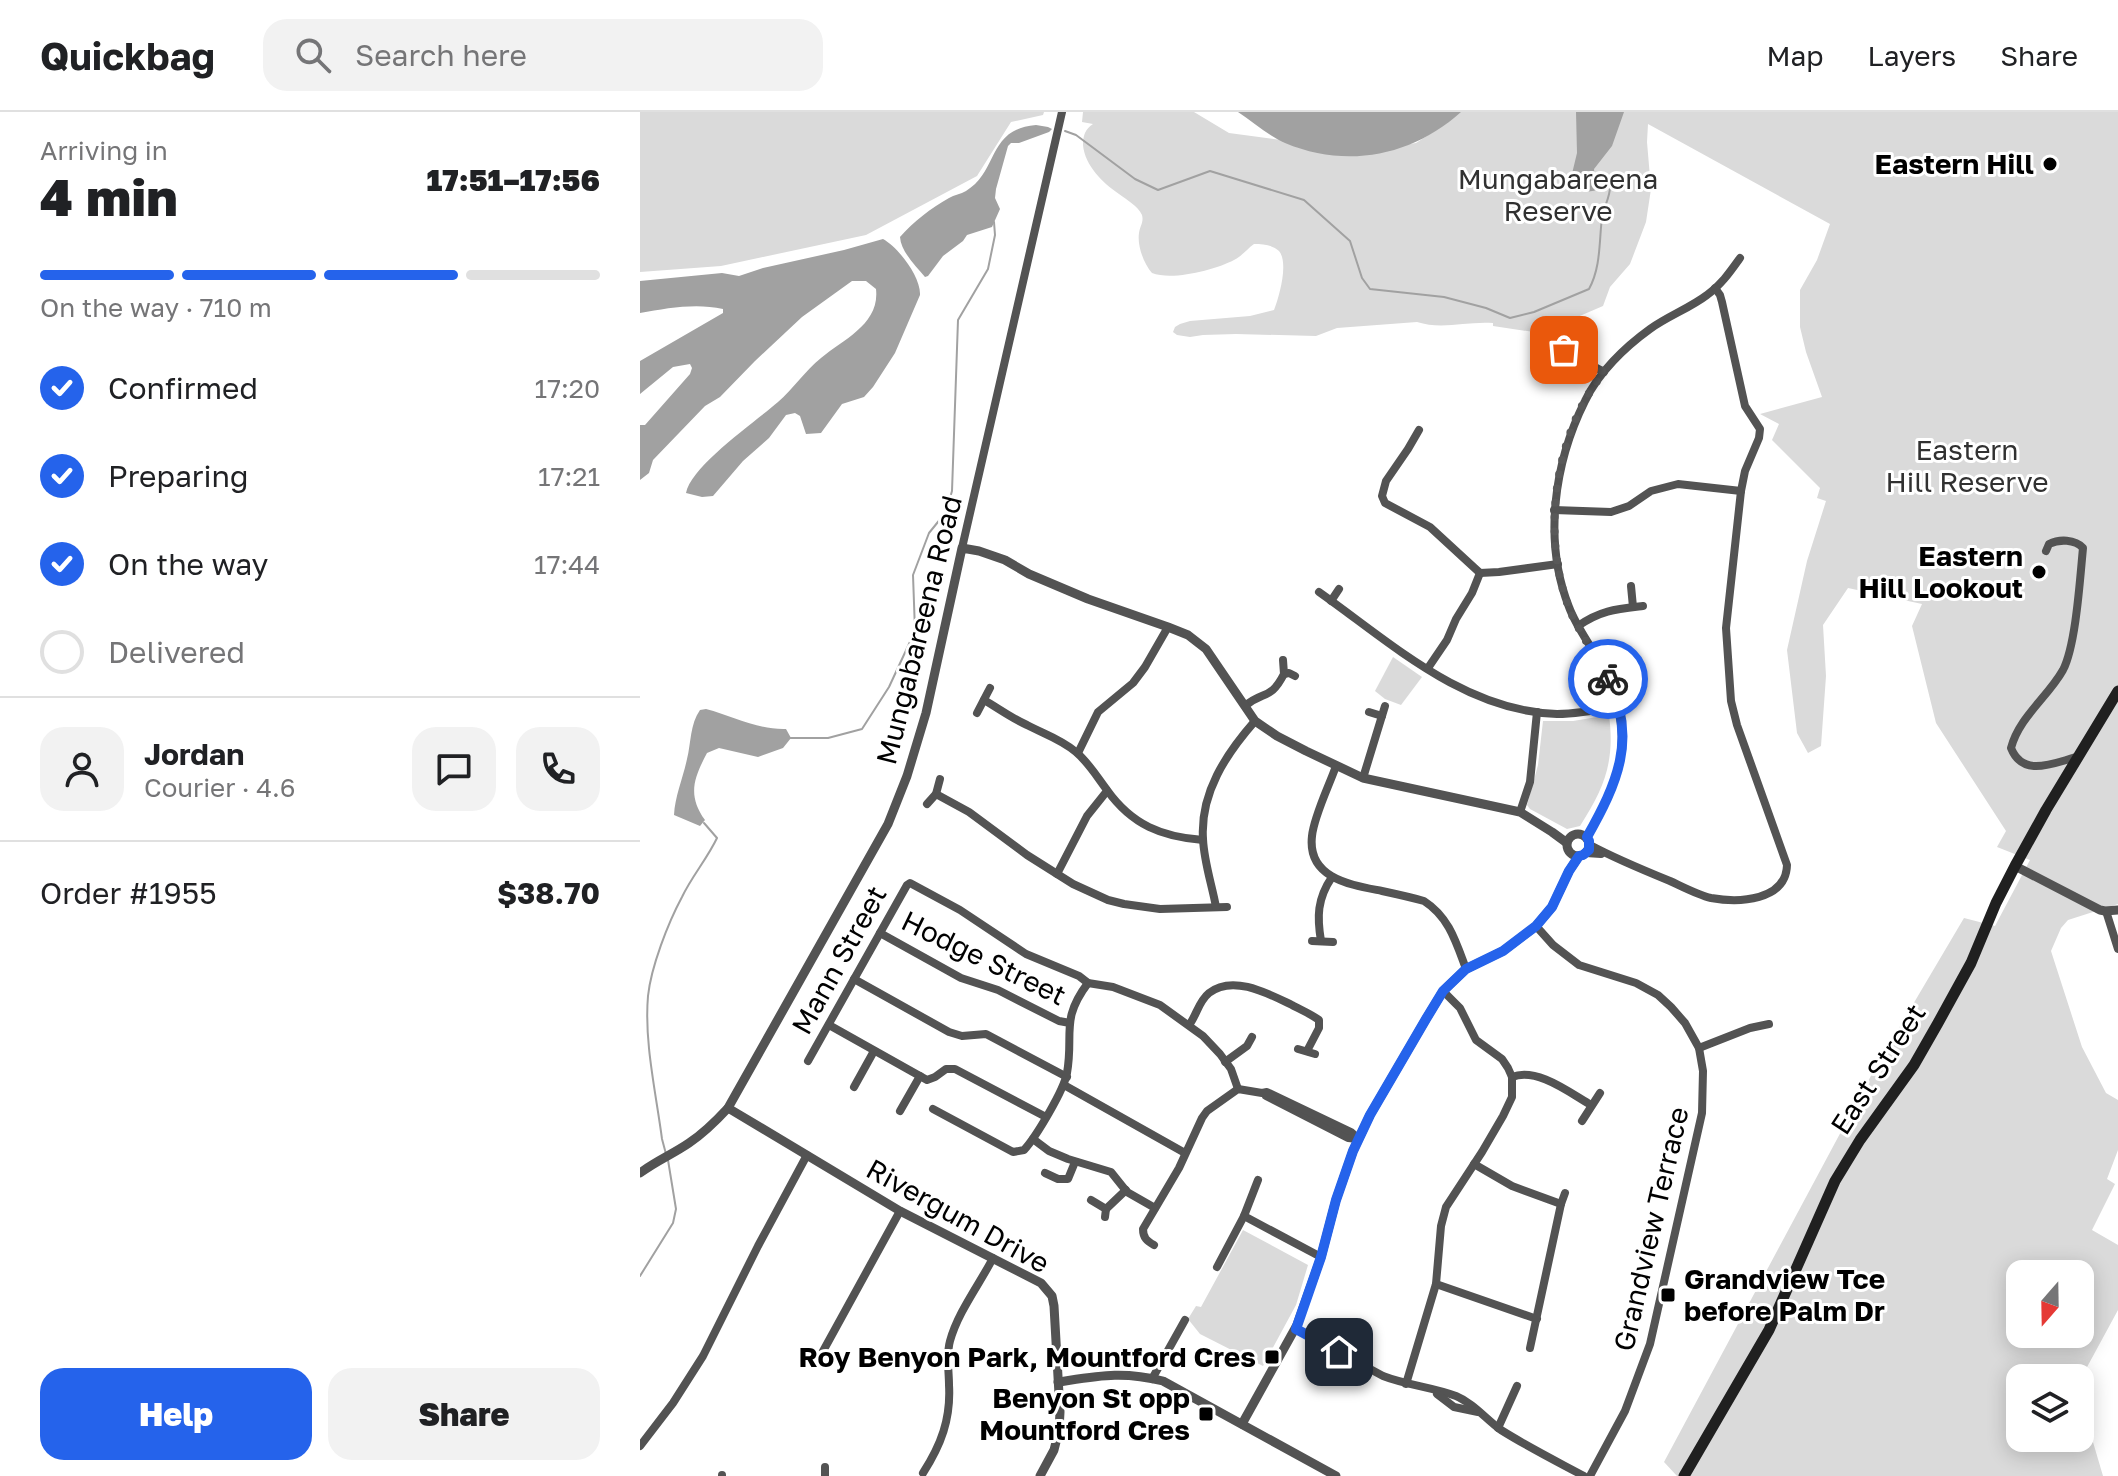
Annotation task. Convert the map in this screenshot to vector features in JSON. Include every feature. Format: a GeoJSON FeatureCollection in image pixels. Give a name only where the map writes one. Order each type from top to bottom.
{"type":"FeatureCollection","features":[{"type":"Feature","properties":{"kind":"main road","name":"East Street"},"geometry":{"type":"LineString","coordinates":[[1684,1476],[1769,1330],[1835,1181],[1860,1140],[1914,1065],[1971,963],[2015,866],[2118,691]]}},
{"type":"Feature","properties":{"kind":"street","name":"Mungabareena Road"},"geometry":{"type":"LineString","coordinates":[[640,1173],[676,1151],[715,1122],[728,1108],[888,824],[907,776],[926,713],[1062,112]]}},
{"type":"Feature","properties":{"kind":"street"},"geometry":{"type":"LineString","coordinates":[[1242,1424],[1296,1329],[1349,1160],[1370,1115],[1443,991],[1466,969],[1503,951],[1536,926],[1552,907],[1579,845],[1597,820],[1614,785],[1620,765],[1622,731],[1618,706],[1611,684],[1566,598],[1558,564],[1554,510],[1560,469],[1571,429],[1587,396],[1604,372],[1650,329],[1715,288],[1740,258]]}},
{"type":"Feature","properties":{"kind":"street"},"geometry":{"type":"LineString","coordinates":[[962,548],[1005,560],[1029,574],[1088,599],[1188,635],[1206,649],[1255,721],[1277,736],[1363,778],[1520,812],[1579,845],[1711,898],[1742,899],[1766,895],[1777,890],[1787,874],[1787,865],[1737,725],[1731,701],[1726,628],[1741,491],[1760,429],[1745,406],[1724,308],[1715,288]]}},
{"type":"Feature","properties":{"kind":"street"},"geometry":{"type":"LineString","coordinates":[[1564,350],[1567,337]]}},
{"type":"Feature","properties":{"kind":"street"},"geometry":{"type":"LineString","coordinates":[[1551,349],[1564,350],[1604,372]]}},
{"type":"Feature","properties":{"kind":"street"},"geometry":{"type":"LineString","coordinates":[[1419,430],[1386,481],[1382,496],[1385,503],[1430,527],[1480,573],[1558,564]]}},
{"type":"Feature","properties":{"kind":"street"},"geometry":{"type":"LineString","coordinates":[[1413,441],[1424,447]]}},
{"type":"Feature","properties":{"kind":"street"},"geometry":{"type":"LineString","coordinates":[[1554,510],[1611,512],[1629,506],[1651,491],[1678,484],[1741,491]]}},
{"type":"Feature","properties":{"kind":"street"},"geometry":{"type":"LineString","coordinates":[[2046,551],[2049,544],[2055,541],[2074,542],[2083,548],[2074,624],[2063,670],[2020,727],[2011,748],[2016,758],[2027,766],[2077,757]]}},
{"type":"Feature","properties":{"kind":"street"},"geometry":{"type":"LineString","coordinates":[[1428,668],[1447,640],[1480,573]]}},
{"type":"Feature","properties":{"kind":"street"},"geometry":{"type":"LineString","coordinates":[[1631,586],[1633,607]]}},
{"type":"Feature","properties":{"kind":"street"},"geometry":{"type":"LineString","coordinates":[[1331,601],[1339,589]]}},
{"type":"Feature","properties":{"kind":"street"},"geometry":{"type":"LineString","coordinates":[[1319,592],[1404,653],[1460,689],[1483,699],[1510,708],[1537,712],[1574,713],[1618,706]]}},
{"type":"Feature","properties":{"kind":"street"},"geometry":{"type":"LineString","coordinates":[[1578,626],[1610,610],[1643,606]]}},
{"type":"Feature","properties":{"kind":"street"},"geometry":{"type":"LineString","coordinates":[[1078,753],[1098,712],[1133,683],[1168,627]]}},
{"type":"Feature","properties":{"kind":"street"},"geometry":{"type":"LineString","coordinates":[[1245,706],[1273,692],[1284,674],[1283,660]]}},
{"type":"Feature","properties":{"kind":"street"},"geometry":{"type":"LineString","coordinates":[[1284,674],[1295,676]]}},
{"type":"Feature","properties":{"kind":"street"},"geometry":{"type":"LineString","coordinates":[[977,713],[990,688]]}},
{"type":"Feature","properties":{"kind":"street"},"geometry":{"type":"LineString","coordinates":[[984,700],[1078,753],[1107,791],[1139,822],[1165,834],[1203,840]]}},
{"type":"Feature","properties":{"kind":"street"},"geometry":{"type":"LineString","coordinates":[[1363,778],[1385,706]]}},
{"type":"Feature","properties":{"kind":"street"},"geometry":{"type":"LineString","coordinates":[[1369,712],[1382,716]]}},
{"type":"Feature","properties":{"kind":"street"},"geometry":{"type":"LineString","coordinates":[[1520,812],[1530,782],[1537,712]]}},
{"type":"Feature","properties":{"kind":"street"},"geometry":{"type":"LineString","coordinates":[[1216,907],[1203,840],[1203,818],[1214,781],[1227,755],[1255,721]]}},
{"type":"Feature","properties":{"kind":"street"},"geometry":{"type":"LineString","coordinates":[[1336,766],[1311,841],[1318,862],[1332,877],[1343,883],[1424,901],[1435,908],[1448,924],[1466,969]]}},
{"type":"Feature","properties":{"kind":"street"},"geometry":{"type":"LineString","coordinates":[[927,804],[936,794],[940,779]]}},
{"type":"Feature","properties":{"kind":"street"},"geometry":{"type":"LineString","coordinates":[[1057,874],[1087,816],[1107,791]]}},
{"type":"Feature","properties":{"kind":"street"},"geometry":{"type":"LineString","coordinates":[[936,794],[969,812],[1027,855],[1088,892],[1124,904],[1160,909],[1227,907]]}},
{"type":"Feature","properties":{"kind":"street"},"geometry":{"type":"LineString","coordinates":[[2015,866],[2106,911],[2118,910]]}},
{"type":"Feature","properties":{"kind":"street"},"geometry":{"type":"LineString","coordinates":[[1332,877],[1318,908],[1316,941],[1333,942]]}},
{"type":"Feature","properties":{"kind":"street","name":"Mann Street"},"geometry":{"type":"LineString","coordinates":[[808,1061],[910,883],[960,910],[1026,954],[1079,976],[1088,983]]}},
{"type":"Feature","properties":{"kind":"street"},"geometry":{"type":"LineString","coordinates":[[2106,911],[2118,949]]}},
{"type":"Feature","properties":{"kind":"street","name":"Grandview Terrace"},"geometry":{"type":"LineString","coordinates":[[1536,926],[1553,945],[1579,965],[1622,978],[1658,995],[1685,1023],[1699,1048],[1704,1092],[1702,1113],[1650,1344],[1625,1411],[1590,1476]]}},
{"type":"Feature","properties":{"kind":"street","name":"Hodge Street"},"geometry":{"type":"LineString","coordinates":[[880,933],[961,978],[998,990],[1059,1021],[1070,1023]]}},
{"type":"Feature","properties":{"kind":"street"},"geometry":{"type":"LineString","coordinates":[[854,979],[949,1032],[962,1036],[986,1034],[1185,1153]]}},
{"type":"Feature","properties":{"kind":"street"},"geometry":{"type":"LineString","coordinates":[[933,1109],[1013,1152],[1024,1150],[1065,1081],[1074,1005],[1088,983],[1113,987],[1150,1000],[1189,1025],[1203,1036],[1231,1069],[1238,1089]]}},
{"type":"Feature","properties":{"kind":"street"},"geometry":{"type":"LineString","coordinates":[[1189,1025],[1210,992],[1229,986],[1247,987],[1275,997],[1319,1020],[1319,1028],[1307,1051]]}},
{"type":"Feature","properties":{"kind":"street"},"geometry":{"type":"LineString","coordinates":[[1406,1384],[1436,1284],[1444,1212],[1509,1103],[1512,1077],[1502,1059],[1476,1040],[1460,1008],[1443,991]]}},
{"type":"Feature","properties":{"kind":"street"},"geometry":{"type":"LineString","coordinates":[[1699,1048],[1769,1024]]}},
{"type":"Feature","properties":{"kind":"street"},"geometry":{"type":"LineString","coordinates":[[829,1025],[927,1080],[946,1069],[955,1069],[1046,1117]]}},
{"type":"Feature","properties":{"kind":"street"},"geometry":{"type":"LineString","coordinates":[[1225,1062],[1247,1046],[1251,1037]]}},
{"type":"Feature","properties":{"kind":"street"},"geometry":{"type":"LineString","coordinates":[[854,1087],[874,1051]]}},
{"type":"Feature","properties":{"kind":"street"},"geometry":{"type":"LineString","coordinates":[[1512,1077],[1525,1074],[1541,1077],[1591,1105]]}},
{"type":"Feature","properties":{"kind":"street"},"geometry":{"type":"LineString","coordinates":[[900,1111],[920,1076]]}},
{"type":"Feature","properties":{"kind":"street"},"geometry":{"type":"LineString","coordinates":[[1154,1245],[1147,1241],[1143,1229],[1179,1168],[1207,1111],[1238,1089],[1267,1092],[1351,1132],[1359,1139]]}},
{"type":"Feature","properties":{"kind":"street"},"geometry":{"type":"LineString","coordinates":[[1582,1121],[1600,1093]]}},
{"type":"Feature","properties":{"kind":"street","name":"Rivergum Drive"},"geometry":{"type":"LineString","coordinates":[[728,1108],[900,1211],[1041,1283],[1052,1296],[1060,1412],[1054,1450],[1040,1476]]}},
{"type":"Feature","properties":{"kind":"street"},"geometry":{"type":"LineString","coordinates":[[1033,1139],[1049,1151],[1111,1172],[1126,1190],[1155,1208]]}},
{"type":"Feature","properties":{"kind":"street"},"geometry":{"type":"LineString","coordinates":[[640,1446],[673,1403],[707,1348],[807,1155]]}},
{"type":"Feature","properties":{"kind":"street"},"geometry":{"type":"LineString","coordinates":[[1045,1173],[1058,1179],[1068,1179],[1075,1162]]}},
{"type":"Feature","properties":{"kind":"street"},"geometry":{"type":"LineString","coordinates":[[1474,1164],[1512,1186],[1561,1204]]}},
{"type":"Feature","properties":{"kind":"street"},"geometry":{"type":"LineString","coordinates":[[1217,1267],[1244,1216],[1258,1180]]}},
{"type":"Feature","properties":{"kind":"street"},"geometry":{"type":"LineString","coordinates":[[1243,1185],[1252,1191]]}},
{"type":"Feature","properties":{"kind":"street"},"geometry":{"type":"LineString","coordinates":[[1091,1200],[1106,1213],[1126,1190]]}},
{"type":"Feature","properties":{"kind":"street"},"geometry":{"type":"LineString","coordinates":[[1530,1348],[1565,1193]]}},
{"type":"Feature","properties":{"kind":"street"},"geometry":{"type":"LineString","coordinates":[[822,1353],[900,1211]]}},
{"type":"Feature","properties":{"kind":"street"},"geometry":{"type":"LineString","coordinates":[[1244,1216],[1321,1257]]}},
{"type":"Feature","properties":{"kind":"street"},"geometry":{"type":"LineString","coordinates":[[1212,1249],[1223,1255]]}},
{"type":"Feature","properties":{"kind":"street"},"geometry":{"type":"LineString","coordinates":[[923,1473],[939,1447],[949,1414],[949,1344],[993,1258]]}},
{"type":"Feature","properties":{"kind":"street"},"geometry":{"type":"LineString","coordinates":[[1436,1284],[1537,1319]]}},
{"type":"Feature","properties":{"kind":"street"},"geometry":{"type":"LineString","coordinates":[[1152,1379],[1184,1323],[1193,1332]]}},
{"type":"Feature","properties":{"kind":"street"},"geometry":{"type":"LineString","coordinates":[[1296,1329],[1383,1376],[1456,1396],[1528,1447],[1584,1476]]}},
{"type":"Feature","properties":{"kind":"street"},"geometry":{"type":"LineString","coordinates":[[1058,1382],[1117,1374],[1163,1381],[1336,1476]]}},
{"type":"Feature","properties":{"kind":"street"},"geometry":{"type":"LineString","coordinates":[[1498,1428],[1517,1386]]}},
{"type":"Feature","properties":{"kind":"green space"},"geometry":{"type":"Polygon","coordinates":[[[640,112],[1044,112],[1043,115],[1011,122],[977,176],[866,235],[721,266],[640,272],[640,112]]]}},
{"type":"Feature","properties":{"kind":"green space"},"geometry":{"type":"Polygon","coordinates":[[[1083,112],[1194,112],[1229,133],[1361,151],[1416,143],[1447,123],[1455,112],[2118,112],[2118,904],[2068,920],[2051,951],[2082,1047],[2106,1093],[2118,1100],[2118,1150],[2107,1179],[2115,1184],[2092,1230],[2118,1245],[2118,1310],[2089,1364],[2006,1364],[2006,1452],[2094,1452],[2094,1445],[2103,1476],[1677,1476],[1664,1462],[1873,1072],[1964,918],[1995,926],[2030,860],[1997,847],[2006,831],[1936,723],[1912,626],[1922,604],[1848,588],[1823,625],[1826,676],[1821,746],[1808,753],[1797,733],[1787,650],[1807,561],[1826,501],[1817,498],[1820,488],[1772,440],[1779,424],[1760,414],[1822,397],[1800,327],[1800,290],[1817,260],[1830,224],[1648,124],[1651,189],[1646,222],[1630,264],[1610,287],[1603,306],[1540,333],[1493,326],[1493,323],[1436,325],[1417,322],[1337,328],[1316,336],[1236,334],[1190,337],[1177,335],[1173,332],[1175,327],[1190,321],[1250,316],[1274,310],[1282,280],[1282,256],[1274,247],[1254,244],[1240,257],[1205,271],[1171,276],[1152,273],[1139,243],[1142,215],[1101,179],[1084,153],[1084,136],[1093,124],[1082,122],[1083,112]]]}},
{"type":"Feature","properties":{"kind":"green space"},"geometry":{"type":"Polygon","coordinates":[[[1393,657],[1422,677],[1401,705],[1375,691],[1393,657]]]}},
{"type":"Feature","properties":{"kind":"green space"},"geometry":{"type":"Polygon","coordinates":[[[1609,715],[1611,746],[1606,773],[1596,799],[1580,826],[1567,829],[1530,809],[1527,805],[1538,765],[1543,721],[1573,721],[1609,715]]]}},
{"type":"Feature","properties":{"kind":"green space"},"geometry":{"type":"Polygon","coordinates":[[[1243,1230],[1308,1265],[1296,1305],[1263,1366],[1200,1334],[1188,1319],[1196,1306],[1201,1307],[1243,1230]]]}},
{"type":"Feature","properties":{"kind":"shaded area"},"geometry":{"type":"Polygon","coordinates":[[[1238,112],[1461,112],[1422,139],[1378,154],[1355,156],[1308,151],[1285,143],[1238,112]]]}},
{"type":"Feature","properties":{"kind":"shaded area"},"geometry":{"type":"Polygon","coordinates":[[[1576,112],[1624,112],[1612,146],[1594,169],[1596,190],[1592,191],[1582,190],[1570,182],[1577,153],[1576,112]]]}},
{"type":"Feature","properties":{"kind":"shaded area"},"geometry":{"type":"Polygon","coordinates":[[[1036,125],[1052,129],[1008,146],[996,189],[995,198],[1000,209],[992,227],[967,235],[925,277],[906,253],[900,237],[929,211],[976,183],[1009,134],[1036,125]]]}},
{"type":"Feature","properties":{"kind":"shaded area"},"geometry":{"type":"Polygon","coordinates":[[[883,239],[908,263],[917,280],[920,295],[895,353],[864,397],[842,404],[821,433],[806,434],[800,416],[795,413],[786,415],[769,438],[743,461],[713,496],[686,493],[690,482],[711,458],[778,402],[815,363],[859,330],[872,312],[876,289],[866,281],[852,281],[802,317],[720,397],[705,406],[653,460],[649,473],[640,480],[640,425],[645,425],[692,368],[690,364],[673,367],[640,394],[640,361],[723,313],[723,309],[692,306],[640,313],[640,281],[722,273],[739,276],[883,239]]]}},
{"type":"Feature","properties":{"kind":"shaded area"},"geometry":{"type":"Polygon","coordinates":[[[706,709],[756,725],[786,729],[791,738],[783,748],[758,757],[719,748],[707,753],[694,786],[696,802],[705,820],[700,826],[674,815],[694,721],[700,710],[706,709]]]}},
{"type":"Feature","properties":{"kind":"waterway"},"geometry":{"type":"LineString","coordinates":[[1065,131],[1076,135],[1135,179],[1158,190],[1210,171],[1304,200],[1350,241],[1362,278],[1370,289],[1444,297],[1510,318],[1534,312],[1589,289],[1598,263],[1602,217],[1610,189],[1610,185],[1595,183]]}},
{"type":"Feature","properties":{"kind":"waterway"},"geometry":{"type":"LineString","coordinates":[[789,738],[828,738],[862,729],[889,687],[915,631],[913,575],[929,533],[946,512],[952,491],[958,320],[988,269],[995,235],[994,222]]}},
{"type":"Feature","properties":{"kind":"waterway"},"geometry":{"type":"LineString","coordinates":[[666,1154],[649,1049],[648,996],[656,959],[671,919],[717,838],[704,823]]}},
{"type":"Feature","properties":{"kind":"waterway"},"geometry":{"type":"LineString","coordinates":[[640,1276],[673,1223],[676,1209],[668,1160]]}},
{"type":"Feature","properties":{"kind":"way so far"},"geometry":{"type":"LineString","coordinates":[[1564,350],[1604,372],[1587,396],[1571,429],[1560,469],[1554,510],[1558,564],[1569,608],[1608,679]]}},
{"type":"Feature","properties":{"kind":"place","name":"Eastern Hill"},"geometry":{"type":"Point","coordinates":[2050,164]}},
{"type":"Feature","properties":{"kind":"place","name":"Eastern Hill Lookout"},"geometry":{"type":"Point","coordinates":[2039,572]}},
{"type":"Feature","properties":{"kind":"place","name":"Grandview Tce before Palm Dr"},"geometry":{"type":"Point","coordinates":[1668,1295]}},
{"type":"Feature","properties":{"kind":"place","name":"Roy Benyon Park, Mountford Cres"},"geometry":{"type":"Point","coordinates":[1272,1357]}},
{"type":"Feature","properties":{"kind":"place","name":"Benyon St opp Mountford Cres"},"geometry":{"type":"Point","coordinates":[1206,1414]}},
{"type":"Feature","properties":{"kind":"route"},"geometry":{"type":"LineString","coordinates":[[1339,1352],[1296,1329],[1349,1160],[1370,1115],[1443,991],[1466,969],[1503,951],[1536,926],[1552,907],[1579,856],[1589,850],[1587,837],[1614,785],[1622,751],[1621,719],[1608,679]]}},
{"type":"Feature","properties":{"kind":"park label","name":"Mungabareena Reserve"},"geometry":{"type":"Point","coordinates":[1558,195]}},
{"type":"Feature","properties":{"kind":"park label","name":"Eastern Hill Reserve"},"geometry":{"type":"Point","coordinates":[1967,466]}}]}
